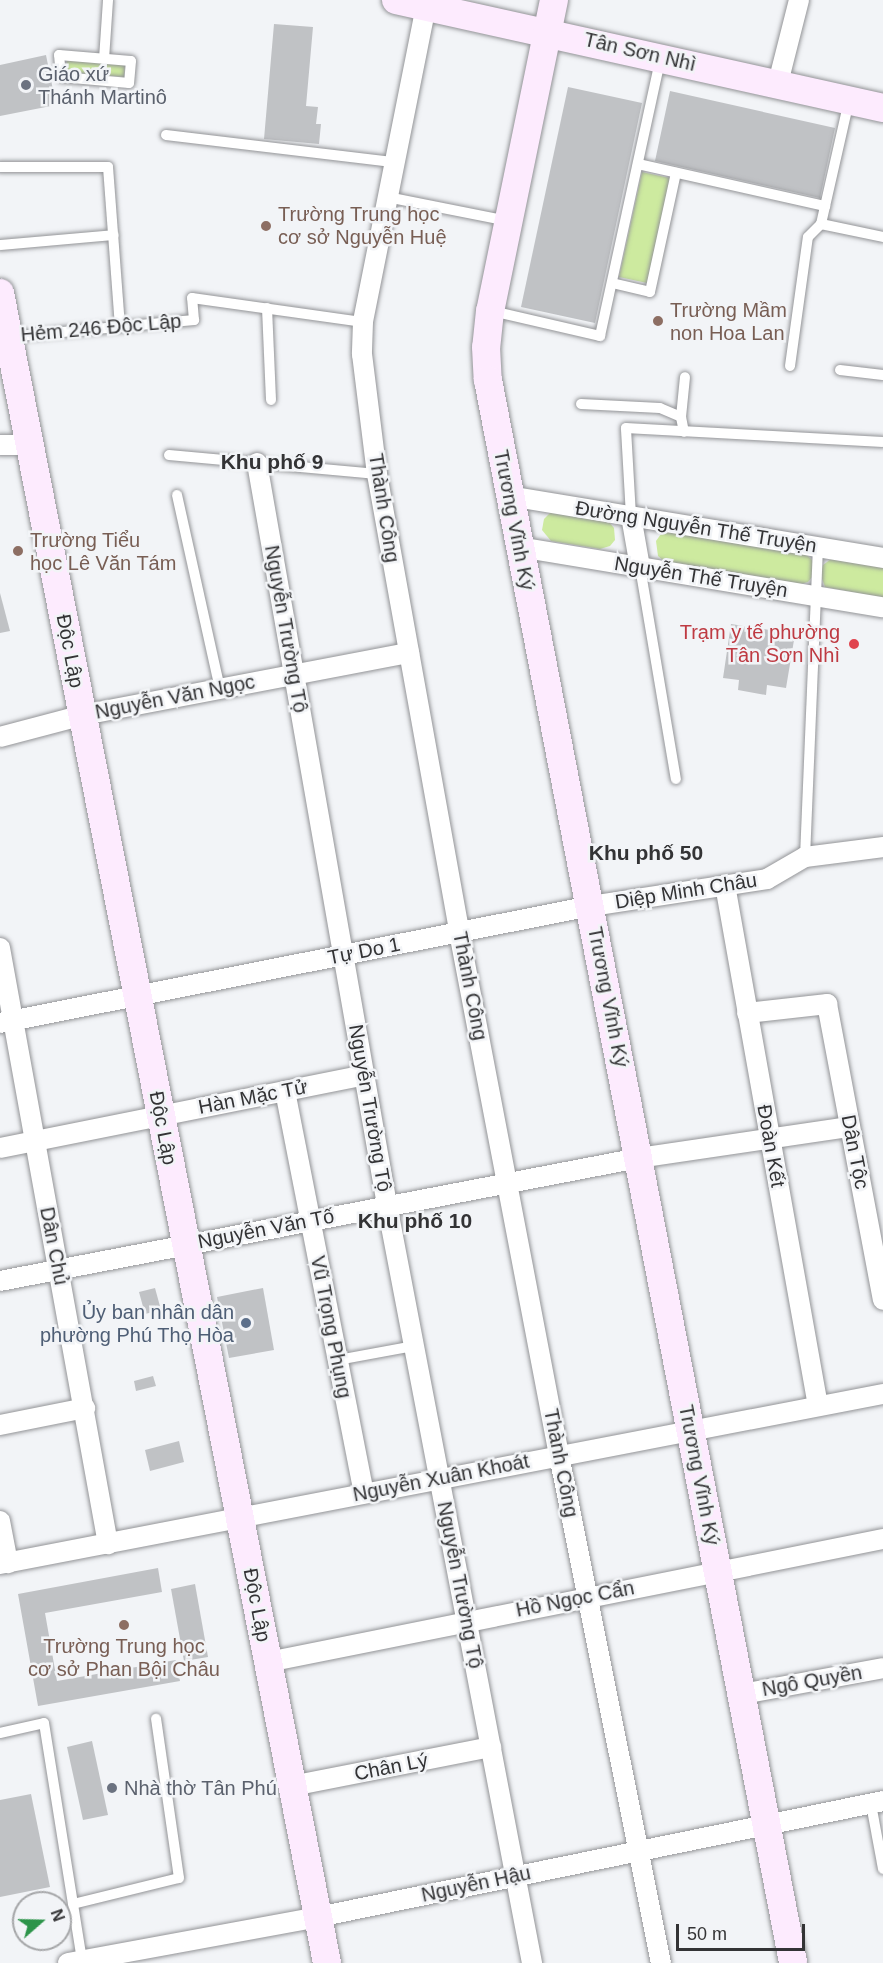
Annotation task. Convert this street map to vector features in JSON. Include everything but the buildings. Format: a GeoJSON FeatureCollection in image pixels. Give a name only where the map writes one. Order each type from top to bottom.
{"type":"FeatureCollection","features":[{"type":"Feature","properties":{"kind":"street","name":"Tân Sơn Nhì"},"geometry":{"type":"LineString","coordinates":[[396,0],[546,31],[883,108]]}},
{"type":"Feature","properties":{"kind":"street","name":"Trương Vĩnh Ký"},"geometry":{"type":"LineString","coordinates":[[554,0],[490,311],[486,347],[488,380],[793,1963]]}},
{"type":"Feature","properties":{"kind":"street"},"geometry":{"type":"LineString","coordinates":[[778,83],[799,0]]}},
{"type":"Feature","properties":{"kind":"street","name":"Thành Công"},"geometry":{"type":"LineString","coordinates":[[426,6],[363,322],[362,354],[377,474],[459,932],[559,1455],[661,1963]]}},
{"type":"Feature","properties":{"kind":"street","name":"Độc Lập"},"geometry":{"type":"LineString","coordinates":[[0,293],[327,1963]]}},
{"type":"Feature","properties":{"kind":"street"},"geometry":{"type":"LineString","coordinates":[[0,445],[30,445]]}},
{"type":"Feature","properties":{"kind":"street","name":"Nguyễn Trường Tộ"},"geometry":{"type":"LineString","coordinates":[[257,463],[387,1205],[532,1963]]}},
{"type":"Feature","properties":{"kind":"street","name":"Đường Nguyễn Thế Truyện"},"geometry":{"type":"LineString","coordinates":[[509,496],[883,558]]}},
{"type":"Feature","properties":{"kind":"street"},"geometry":{"type":"LineString","coordinates":[[631,516],[640,567]]}},
{"type":"Feature","properties":{"kind":"street","name":"Nguyễn Thế Truyện"},"geometry":{"type":"LineString","coordinates":[[519,547],[883,607]]}},
{"type":"Feature","properties":{"kind":"street","name":"Nguyễn Văn Ngọc"},"geometry":{"type":"LineString","coordinates":[[0,738],[82,715],[409,653]]}},
{"type":"Feature","properties":{"kind":"street","name":"Diệp Minh Châu"},"geometry":{"type":"LineString","coordinates":[[591,906],[767,879],[805,857],[883,847]]}},
{"type":"Feature","properties":{"kind":"street","name":"Đoàn Kết"},"geometry":{"type":"LineString","coordinates":[[724,885],[818,1406]]}},
{"type":"Feature","properties":{"kind":"street","name":"Tự Do 1"},"geometry":{"type":"LineString","coordinates":[[7,1022],[591,906]]}},
{"type":"Feature","properties":{"kind":"street","name":"Dân Chủ"},"geometry":{"type":"LineString","coordinates":[[0,948],[7,1022],[34,1141],[85,1408],[108,1544]]}},
{"type":"Feature","properties":{"kind":"street","name":"Dân Tộc"},"geometry":{"type":"LineString","coordinates":[[747,1013],[827,1004],[883,1300]]}},
{"type":"Feature","properties":{"kind":"street","name":"Hàn Mặc Tử"},"geometry":{"type":"LineString","coordinates":[[0,1148],[364,1075]]}},
{"type":"Feature","properties":{"kind":"street","name":"Vũ Trọng Phụng"},"geometry":{"type":"LineString","coordinates":[[285,1091],[364,1493]]}},
{"type":"Feature","properties":{"kind":"street","name":"Nguyễn Văn Tố"},"geometry":{"type":"LineString","coordinates":[[0,1281],[639,1158],[850,1127]]}},
{"type":"Feature","properties":{"kind":"street","name":"Nguyễn Xuân Khoát"},"geometry":{"type":"LineString","coordinates":[[4,1563],[691,1429],[883,1394]]}},
{"type":"Feature","properties":{"kind":"street"},"geometry":{"type":"LineString","coordinates":[[0,1425],[85,1408]]}},
{"type":"Feature","properties":{"kind":"street"},"geometry":{"type":"LineString","coordinates":[[0,1521],[4,1563]]}},
{"type":"Feature","properties":{"kind":"street","name":"Hồ Ngọc Cẩn"},"geometry":{"type":"LineString","coordinates":[[268,1662],[587,1596],[883,1539]]}},
{"type":"Feature","properties":{"kind":"street","name":"Ngô Quyền"},"geometry":{"type":"LineString","coordinates":[[742,1694],[883,1668]]}},
{"type":"Feature","properties":{"kind":"street","name":"Chân Lý"},"geometry":{"type":"LineString","coordinates":[[292,1786],[491,1747]]}},
{"type":"Feature","properties":{"kind":"street","name":"Nguyễn Hậu"},"geometry":{"type":"LineString","coordinates":[[75,1962],[118,1958],[877,1803]]}},
{"type":"Feature","properties":{"kind":"lane"},"geometry":{"type":"LineString","coordinates":[[104,58],[108,0]]}},
{"type":"Feature","properties":{"kind":"lane"},"geometry":{"type":"LineString","coordinates":[[59,55],[104,58],[131,61],[129,83],[61,77],[59,55]]}},
{"type":"Feature","properties":{"kind":"lane"},"geometry":{"type":"LineString","coordinates":[[490,311],[600,336],[661,57]]}},
{"type":"Feature","properties":{"kind":"lane"},"geometry":{"type":"LineString","coordinates":[[790,366],[808,237],[821,224],[849,100]]}},
{"type":"Feature","properties":{"kind":"lane"},"geometry":{"type":"LineString","coordinates":[[166,135],[394,162]]}},
{"type":"Feature","properties":{"kind":"lane"},"geometry":{"type":"LineString","coordinates":[[638,164],[825,206]]}},
{"type":"Feature","properties":{"kind":"lane"},"geometry":{"type":"LineString","coordinates":[[0,167],[108,167],[120,327]]}},
{"type":"Feature","properties":{"kind":"lane"},"geometry":{"type":"LineString","coordinates":[[612,283],[650,292],[676,173]]}},
{"type":"Feature","properties":{"kind":"lane"},"geometry":{"type":"LineString","coordinates":[[387,197],[508,221]]}},
{"type":"Feature","properties":{"kind":"lane"},"geometry":{"type":"LineString","coordinates":[[821,224],[883,237]]}},
{"type":"Feature","properties":{"kind":"lane"},"geometry":{"type":"LineString","coordinates":[[0,245],[114,235]]}},
{"type":"Feature","properties":{"kind":"lane","name":"Hẻm 246 Độc Lập"},"geometry":{"type":"LineString","coordinates":[[8,337],[194,320],[192,298],[267,308]]}},
{"type":"Feature","properties":{"kind":"lane"},"geometry":{"type":"LineString","coordinates":[[271,400],[267,308],[363,322]]}},
{"type":"Feature","properties":{"kind":"lane"},"geometry":{"type":"LineString","coordinates":[[840,370],[883,375]]}},
{"type":"Feature","properties":{"kind":"lane"},"geometry":{"type":"LineString","coordinates":[[684,432],[681,417],[685,377]]}},
{"type":"Feature","properties":{"kind":"lane"},"geometry":{"type":"LineString","coordinates":[[581,404],[660,408],[681,417]]}},
{"type":"Feature","properties":{"kind":"lane"},"geometry":{"type":"LineString","coordinates":[[631,516],[626,428],[883,442]]}},
{"type":"Feature","properties":{"kind":"lane"},"geometry":{"type":"LineString","coordinates":[[169,455],[377,474]]}},
{"type":"Feature","properties":{"kind":"lane"},"geometry":{"type":"LineString","coordinates":[[177,495],[220,689]]}},
{"type":"Feature","properties":{"kind":"lane"},"geometry":{"type":"LineString","coordinates":[[805,857],[818,548]]}},
{"type":"Feature","properties":{"kind":"lane"},"geometry":{"type":"LineString","coordinates":[[640,567],[676,779]]}},
{"type":"Feature","properties":{"kind":"lane"},"geometry":{"type":"LineString","coordinates":[[338,1360],[414,1346]]}},
{"type":"Feature","properties":{"kind":"lane"},"geometry":{"type":"LineString","coordinates":[[73,1904],[179,1878],[156,1719]]}},
{"type":"Feature","properties":{"kind":"lane"},"geometry":{"type":"LineString","coordinates":[[0,1733],[44,1723],[73,1904],[75,1962]]}},
{"type":"Feature","properties":{"kind":"lane"},"geometry":{"type":"LineString","coordinates":[[877,1803],[883,1869]]}},
{"type":"Feature","properties":{"kind":"green space"},"geometry":{"type":"Polygon","coordinates":[[[67,60],[125,65],[124,77],[66,72],[67,60]]]}},
{"type":"Feature","properties":{"kind":"green space"},"geometry":{"type":"Polygon","coordinates":[[[642,172],[670,178],[647,283],[619,277],[642,172]]]}},
{"type":"Feature","properties":{"kind":"green space"},"geometry":{"type":"Polygon","coordinates":[[[551,512],[609,522],[614,528],[615,540],[610,546],[600,549],[551,541],[542,530],[544,519],[551,512]]]}},
{"type":"Feature","properties":{"kind":"green space"},"geometry":{"type":"Polygon","coordinates":[[[668,531],[807,555],[814,562],[813,576],[808,582],[801,584],[664,561],[658,556],[656,541],[661,534],[668,531]]]}},
{"type":"Feature","properties":{"kind":"green space"},"geometry":{"type":"Polygon","coordinates":[[[831,559],[883,567],[883,598],[825,587],[820,573],[823,565],[831,559]]]}},
{"type":"Feature","properties":{"kind":"place","name":"Giáo xứ Thánh Martinô"},"geometry":{"type":"Point","coordinates":[26,85]}},
{"type":"Feature","properties":{"kind":"place","name":"Trường Trung học cơ sở Nguyễn Huệ"},"geometry":{"type":"Point","coordinates":[266,226]}},
{"type":"Feature","properties":{"kind":"place","name":"Trường Mầm non Hoa Lan"},"geometry":{"type":"Point","coordinates":[658,321]}},
{"type":"Feature","properties":{"kind":"place","name":"Trường Tiểu học Lê Văn Tám"},"geometry":{"type":"Point","coordinates":[18,551]}},
{"type":"Feature","properties":{"kind":"place","name":"Trạm y tế phường Tân Sơn Nhì"},"geometry":{"type":"Point","coordinates":[854,644]}},
{"type":"Feature","properties":{"kind":"place","name":"Ủy ban nhân dân phường Phú Thọ Hòa"},"geometry":{"type":"Point","coordinates":[246,1323]}},
{"type":"Feature","properties":{"kind":"place","name":"Trường Trung học cơ sở Phan Bội Châu"},"geometry":{"type":"Point","coordinates":[124,1625]}},
{"type":"Feature","properties":{"kind":"place","name":"Nhà thờ Tân Phú"},"geometry":{"type":"Point","coordinates":[112,1788]}},
{"type":"Feature","properties":{"kind":"district","name":"Khu phố 9"},"geometry":{"type":"Point","coordinates":[272,462]}},
{"type":"Feature","properties":{"kind":"district","name":"Khu phố 50"},"geometry":{"type":"Point","coordinates":[646,853]}},
{"type":"Feature","properties":{"kind":"district","name":"Khu phố 10"},"geometry":{"type":"Point","coordinates":[415,1221]}}]}
